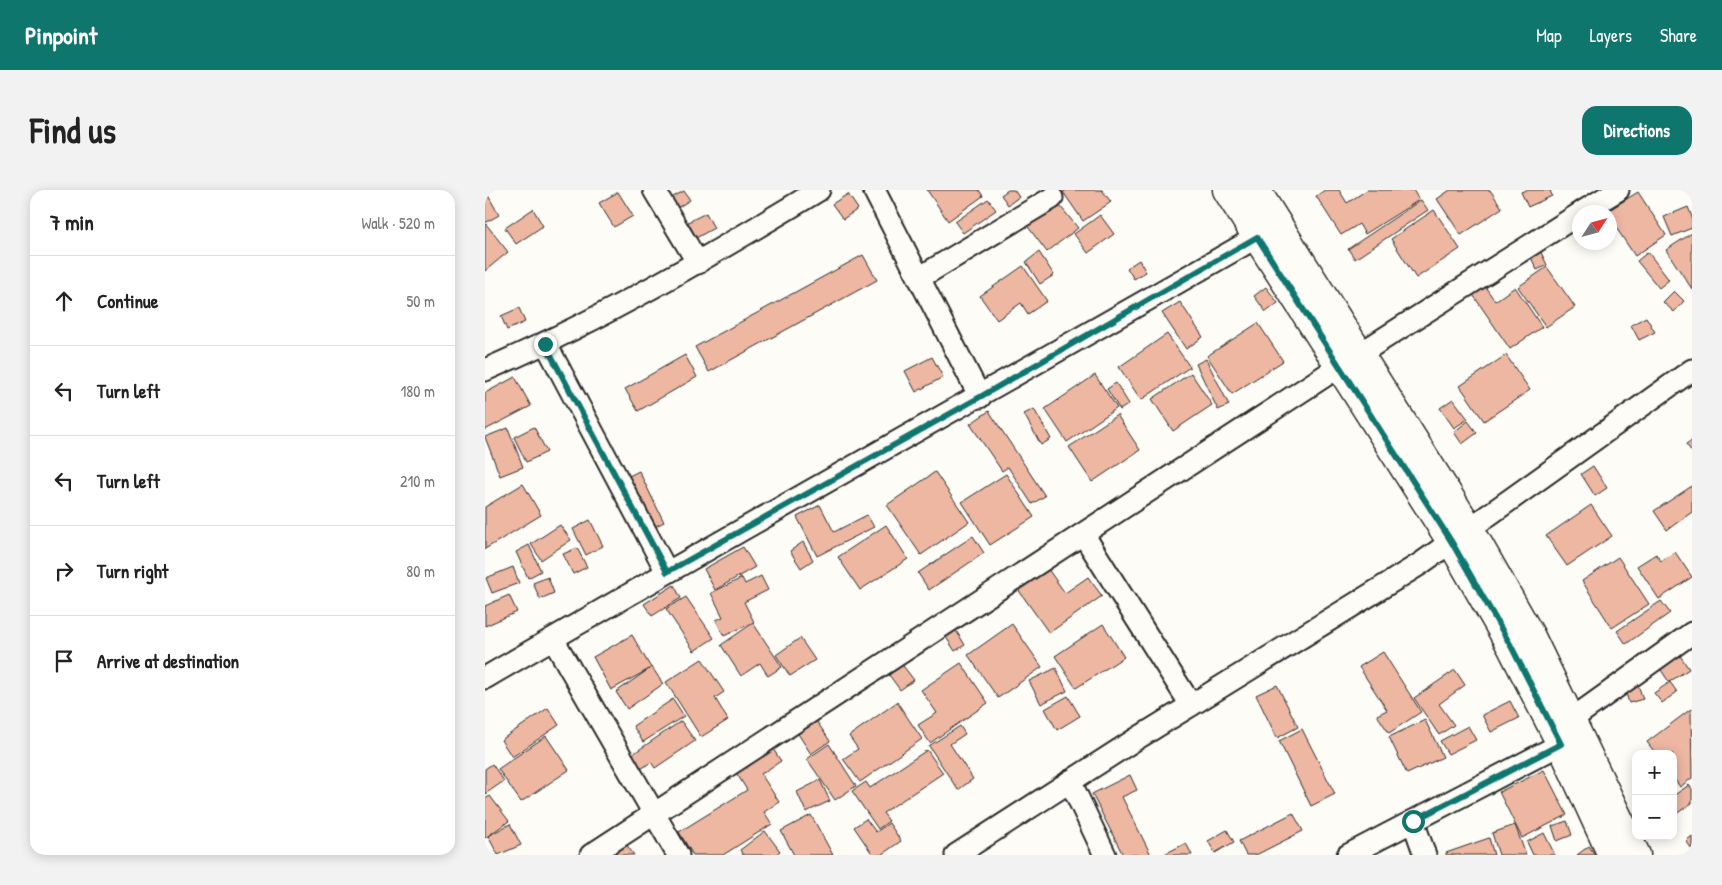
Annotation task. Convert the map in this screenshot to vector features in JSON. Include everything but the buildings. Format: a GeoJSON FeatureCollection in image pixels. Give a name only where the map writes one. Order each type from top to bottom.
{"type":"FeatureCollection","features":[{"type":"Feature","properties":{"kind":"main road"},"geometry":{"type":"LineString","coordinates":[[1227,190],[1257,237],[1351,360]]}},
{"type":"Feature","properties":{"kind":"main road"},"geometry":{"type":"LineString","coordinates":[[1259,191],[1351,360],[1460,534],[1530,635],[1636,855]]}},
{"type":"Feature","properties":{"kind":"main road"},"geometry":{"type":"LineString","coordinates":[[1460,534],[1511,646],[1561,744],[1612,855]]}},
{"type":"Feature","properties":{"kind":"street"},"geometry":{"type":"LineString","coordinates":[[654,190],[698,263]]}},
{"type":"Feature","properties":{"kind":"street"},"geometry":{"type":"LineString","coordinates":[[485,370],[545,344],[698,263],[819,190]]}},
{"type":"Feature","properties":{"kind":"street"},"geometry":{"type":"LineString","coordinates":[[874,190],[980,397]]}},
{"type":"Feature","properties":{"kind":"street"},"geometry":{"type":"LineString","coordinates":[[1594,205],[1618,190]]}},
{"type":"Feature","properties":{"kind":"street"},"geometry":{"type":"LineString","coordinates":[[919,278],[1051,198]]}},
{"type":"Feature","properties":{"kind":"street"},"geometry":{"type":"LineString","coordinates":[[591,855],[1351,360],[1572,219]]}},
{"type":"Feature","properties":{"kind":"street"},"geometry":{"type":"LineString","coordinates":[[485,678],[667,572],[980,397],[1257,237]]}},
{"type":"Feature","properties":{"kind":"street"},"geometry":{"type":"LineString","coordinates":[[545,344],[667,572]]}},
{"type":"Feature","properties":{"kind":"street"},"geometry":{"type":"LineString","coordinates":[[956,855],[1191,705],[1420,564],[1692,370]]}},
{"type":"Feature","properties":{"kind":"street"},"geometry":{"type":"LineString","coordinates":[[1083,534],[1191,705]]}},
{"type":"Feature","properties":{"kind":"street"},"geometry":{"type":"LineString","coordinates":[[1572,719],[1692,633]]}},
{"type":"Feature","properties":{"kind":"street"},"geometry":{"type":"LineString","coordinates":[[553,639],[678,855]]}},
{"type":"Feature","properties":{"kind":"street"},"geometry":{"type":"LineString","coordinates":[[1348,855],[1561,744]]}},
{"type":"Feature","properties":{"kind":"street"},"geometry":{"type":"LineString","coordinates":[[1070,781],[1105,855]]}},
{"type":"Feature","properties":{"kind":"street"},"geometry":{"type":"LineString","coordinates":[[1413,821],[1425,855]]}},
{"type":"Feature","properties":{"kind":"route"},"geometry":{"type":"LineString","coordinates":[[545,344],[667,572],[980,397],[1257,237],[1451,541],[1511,646],[1561,744],[1413,821]]}}]}
